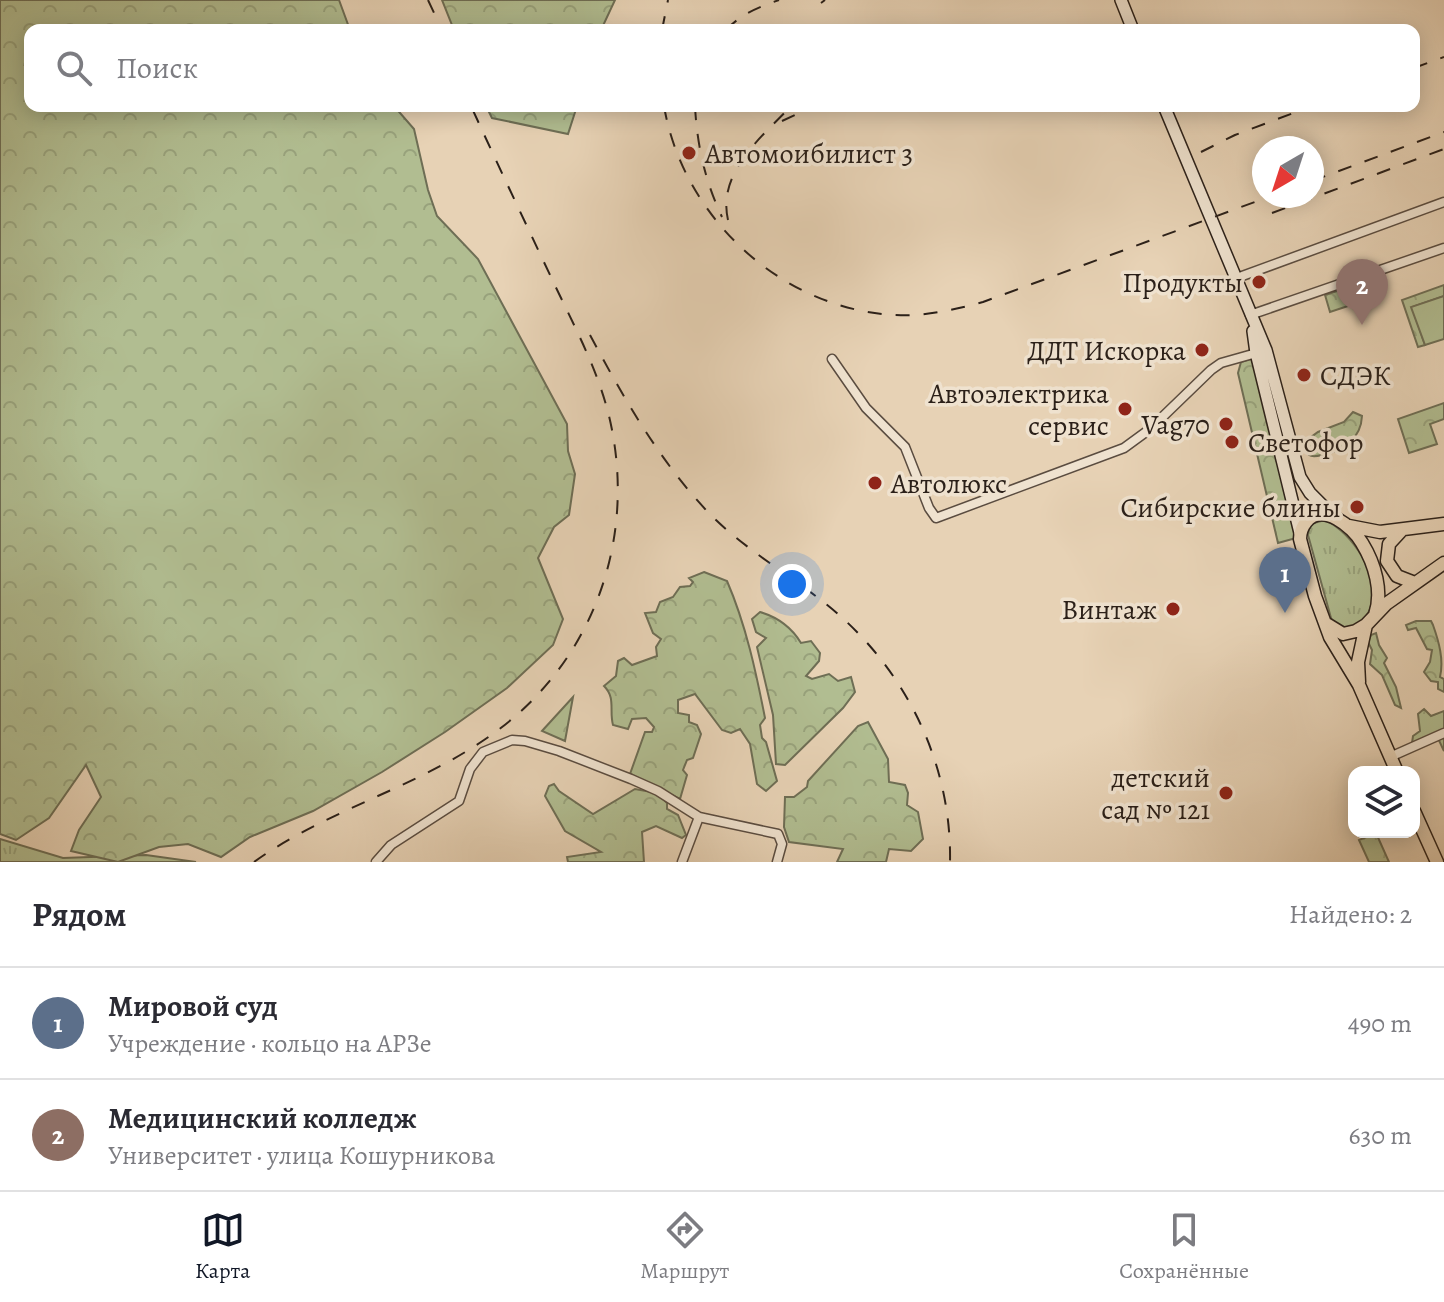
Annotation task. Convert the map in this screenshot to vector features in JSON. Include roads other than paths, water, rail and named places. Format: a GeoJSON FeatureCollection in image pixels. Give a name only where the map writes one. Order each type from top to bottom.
{"type":"FeatureCollection","features":[{"type":"Feature","properties":{"kind":"main road"},"geometry":{"type":"LineString","coordinates":[[1121,0],[1131,24]]}},
{"type":"Feature","properties":{"kind":"main road"},"geometry":{"type":"LineString","coordinates":[[1166,112],[1251,319],[1300,477],[1310,493],[1362,542],[1373,569],[1379,596],[1358,662],[1359,685]]}},
{"type":"Feature","properties":{"kind":"main road"},"geometry":{"type":"LineString","coordinates":[[1261,352],[1312,586],[1325,623],[1359,685],[1394,766]]}},
{"type":"Feature","properties":{"kind":"main road"},"geometry":{"type":"LineString","coordinates":[[1300,533],[1304,523],[1316,514],[1333,516]]}},
{"type":"Feature","properties":{"kind":"main road"},"geometry":{"type":"LineString","coordinates":[[1346,525],[1366,531],[1401,531],[1444,524]]}},
{"type":"Feature","properties":{"kind":"main road"},"geometry":{"type":"LineString","coordinates":[[1401,531],[1391,539],[1386,552],[1387,561],[1397,576],[1415,583]]}},
{"type":"Feature","properties":{"kind":"main road"},"geometry":{"type":"LineString","coordinates":[[1325,623],[1343,634],[1356,631],[1386,604],[1444,563]]}},
{"type":"Feature","properties":{"kind":"main road"},"geometry":{"type":"LineString","coordinates":[[1420,824],[1436,859]]}},
{"type":"Feature","properties":{"kind":"street"},"geometry":{"type":"LineString","coordinates":[[1234,279],[1444,202]]}},
{"type":"Feature","properties":{"kind":"street"},"geometry":{"type":"LineString","coordinates":[[1251,319],[1444,248]]}},
{"type":"Feature","properties":{"kind":"street"},"geometry":{"type":"LineString","coordinates":[[832,359],[866,408],[905,447],[929,508],[936,518],[1124,448],[1150,429],[1211,370],[1221,363],[1261,352]]}},
{"type":"Feature","properties":{"kind":"street"},"geometry":{"type":"LineString","coordinates":[[1390,757],[1444,733]]}},
{"type":"Feature","properties":{"kind":"street"},"geometry":{"type":"LineString","coordinates":[[376,862],[391,845],[459,801],[470,769],[483,752],[512,740],[559,751],[631,779],[658,791],[699,817],[778,834],[782,844],[777,862]]}},
{"type":"Feature","properties":{"kind":"street"},"geometry":{"type":"LineString","coordinates":[[682,862],[699,817]]}},
{"type":"Feature","properties":{"kind":"street"},"geometry":{"type":"LineString","coordinates":[[1422,862],[1436,859]]}},
{"type":"Feature","properties":{"kind":"railway"},"geometry":{"type":"LineString","coordinates":[[428,0],[439,24]]}},
{"type":"Feature","properties":{"kind":"railway"},"geometry":{"type":"LineString","coordinates":[[663,24],[668,0]]}},
{"type":"Feature","properties":{"kind":"railway"},"geometry":{"type":"LineString","coordinates":[[732,24],[757,8],[779,0]]}},
{"type":"Feature","properties":{"kind":"railway"},"geometry":{"type":"LineString","coordinates":[[821,3],[825,0]]}},
{"type":"Feature","properties":{"kind":"railway"},"geometry":{"type":"LineString","coordinates":[[1420,66],[1444,57]]}},
{"type":"Feature","properties":{"kind":"railway"},"geometry":{"type":"LineString","coordinates":[[254,862],[310,828],[428,773],[484,740],[521,711],[553,677],[578,639],[598,598],[611,555],[617,509],[617,463],[604,398],[583,345],[474,112]]}},
{"type":"Feature","properties":{"kind":"railway"},"geometry":{"type":"LineString","coordinates":[[666,112],[676,149],[695,189],[720,226],[752,257],[788,283],[828,301],[872,313],[917,315],[983,302],[1252,203]]}},
{"type":"Feature","properties":{"kind":"railway"},"geometry":{"type":"LineString","coordinates":[[696,112],[703,163],[722,217]]}},
{"type":"Feature","properties":{"kind":"railway"},"geometry":{"type":"LineString","coordinates":[[728,220],[726,203],[735,171],[755,143],[785,112]]}},
{"type":"Feature","properties":{"kind":"railway"},"geometry":{"type":"LineString","coordinates":[[782,121],[801,112]]}},
{"type":"Feature","properties":{"kind":"railway"},"geometry":{"type":"LineString","coordinates":[[1201,152],[1235,135],[1296,112]]}},
{"type":"Feature","properties":{"kind":"railway"},"geometry":{"type":"LineString","coordinates":[[1324,177],[1444,132]]}},
{"type":"Feature","properties":{"kind":"railway"},"geometry":{"type":"LineString","coordinates":[[1272,213],[1444,149]]}},
{"type":"Feature","properties":{"kind":"railway"},"geometry":{"type":"LineString","coordinates":[[590,335],[643,427],[673,471],[707,511],[734,536],[826,604],[879,656],[918,719],[932,753],[942,788],[950,862]]}},
{"type":"Feature","properties":{"kind":"place","name":"Автомоибилист 3"},"geometry":{"type":"Point","coordinates":[689,153]}},
{"type":"Feature","properties":{"kind":"place","name":"Продукты"},"geometry":{"type":"Point","coordinates":[1259,282]}},
{"type":"Feature","properties":{"kind":"place","name":"Медицинский колледж"},"geometry":{"type":"Point","coordinates":[1362,325]}},
{"type":"Feature","properties":{"kind":"place","name":"ДДТ Искорка"},"geometry":{"type":"Point","coordinates":[1202,350]}},
{"type":"Feature","properties":{"kind":"place","name":"СДЭК"},"geometry":{"type":"Point","coordinates":[1304,375]}},
{"type":"Feature","properties":{"kind":"place","name":"Автоэлектрика сервис"},"geometry":{"type":"Point","coordinates":[1125,409]}},
{"type":"Feature","properties":{"kind":"place","name":"Vag70"},"geometry":{"type":"Point","coordinates":[1226,424]}},
{"type":"Feature","properties":{"kind":"place","name":"Светофор"},"geometry":{"type":"Point","coordinates":[1232,442]}},
{"type":"Feature","properties":{"kind":"place","name":"Автолюкс"},"geometry":{"type":"Point","coordinates":[875,483]}},
{"type":"Feature","properties":{"kind":"place","name":"Сибирские блины"},"geometry":{"type":"Point","coordinates":[1357,507]}},
{"type":"Feature","properties":{"kind":"place","name":"Винтаж"},"geometry":{"type":"Point","coordinates":[1173,609]}},
{"type":"Feature","properties":{"kind":"place","name":"Мировой суд"},"geometry":{"type":"Point","coordinates":[1285,613]}},
{"type":"Feature","properties":{"kind":"place","name":"детский сад № 121"},"geometry":{"type":"Point","coordinates":[1226,793]}}]}
